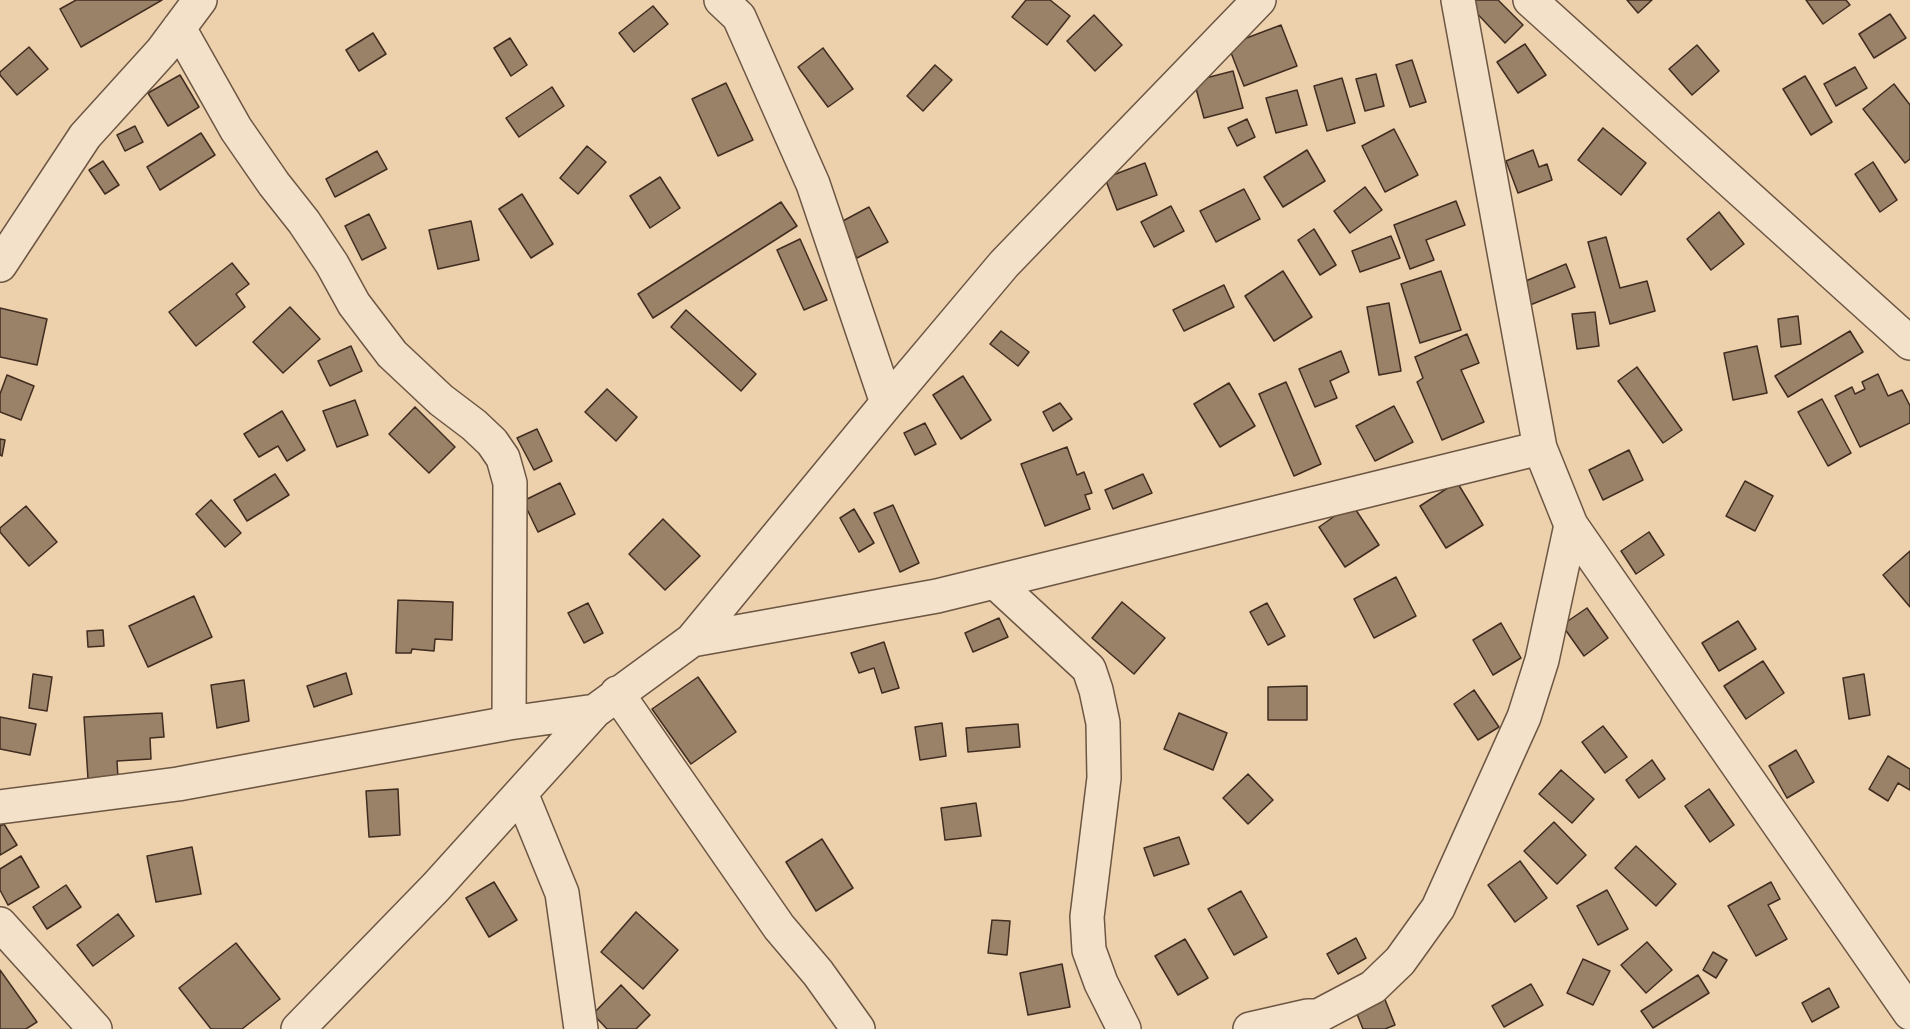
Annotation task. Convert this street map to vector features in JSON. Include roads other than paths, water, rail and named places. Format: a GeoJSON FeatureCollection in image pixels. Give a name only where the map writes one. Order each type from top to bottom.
{"type":"FeatureCollection","features":[{"type":"Feature","properties":{"kind":"street"},"geometry":{"type":"LineString","coordinates":[[0,266],[85,136],[162,51],[200,0]]}},
{"type":"Feature","properties":{"kind":"street"},"geometry":{"type":"LineString","coordinates":[[298,1029],[436,887],[606,702],[692,639],[886,403],[1004,264],[1259,0]]}},
{"type":"Feature","properties":{"kind":"street"},"geometry":{"type":"LineString","coordinates":[[1458,0],[1540,448],[1571,525],[1910,1013]]}},
{"type":"Feature","properties":{"kind":"street"},"geometry":{"type":"LineString","coordinates":[[1530,0],[1910,343]]}},
{"type":"Feature","properties":{"kind":"street"},"geometry":{"type":"LineString","coordinates":[[734,6],[813,184],[886,403]]}},
{"type":"Feature","properties":{"kind":"street"},"geometry":{"type":"LineString","coordinates":[[179,28],[236,129],[304,222],[332,264],[354,304],[392,354],[441,400],[474,425],[492,442],[503,458],[510,483],[509,723]]}},
{"type":"Feature","properties":{"kind":"street"},"geometry":{"type":"LineString","coordinates":[[692,639],[937,596],[1540,448]]}},
{"type":"Feature","properties":{"kind":"street"},"geometry":{"type":"LineString","coordinates":[[1250,1029],[1307,1016],[1324,1022],[1373,987],[1400,961],[1438,908],[1524,717],[1542,660],[1571,525]]}},
{"type":"Feature","properties":{"kind":"street"},"geometry":{"type":"LineString","coordinates":[[995,582],[1089,669],[1096,690],[1103,723],[1104,778],[1088,917],[1089,950],[1101,983],[1124,1029]]}},
{"type":"Feature","properties":{"kind":"street"},"geometry":{"type":"LineString","coordinates":[[0,807],[178,784],[509,723],[606,702]]}},
{"type":"Feature","properties":{"kind":"street"},"geometry":{"type":"LineString","coordinates":[[606,702],[779,927],[818,973],[858,1029]]}},
{"type":"Feature","properties":{"kind":"street"},"geometry":{"type":"LineString","coordinates":[[521,793],[562,893],[580,1029]]}},
{"type":"Feature","properties":{"kind":"street"},"geometry":{"type":"LineString","coordinates":[[0,924],[95,1029]]}}]}
